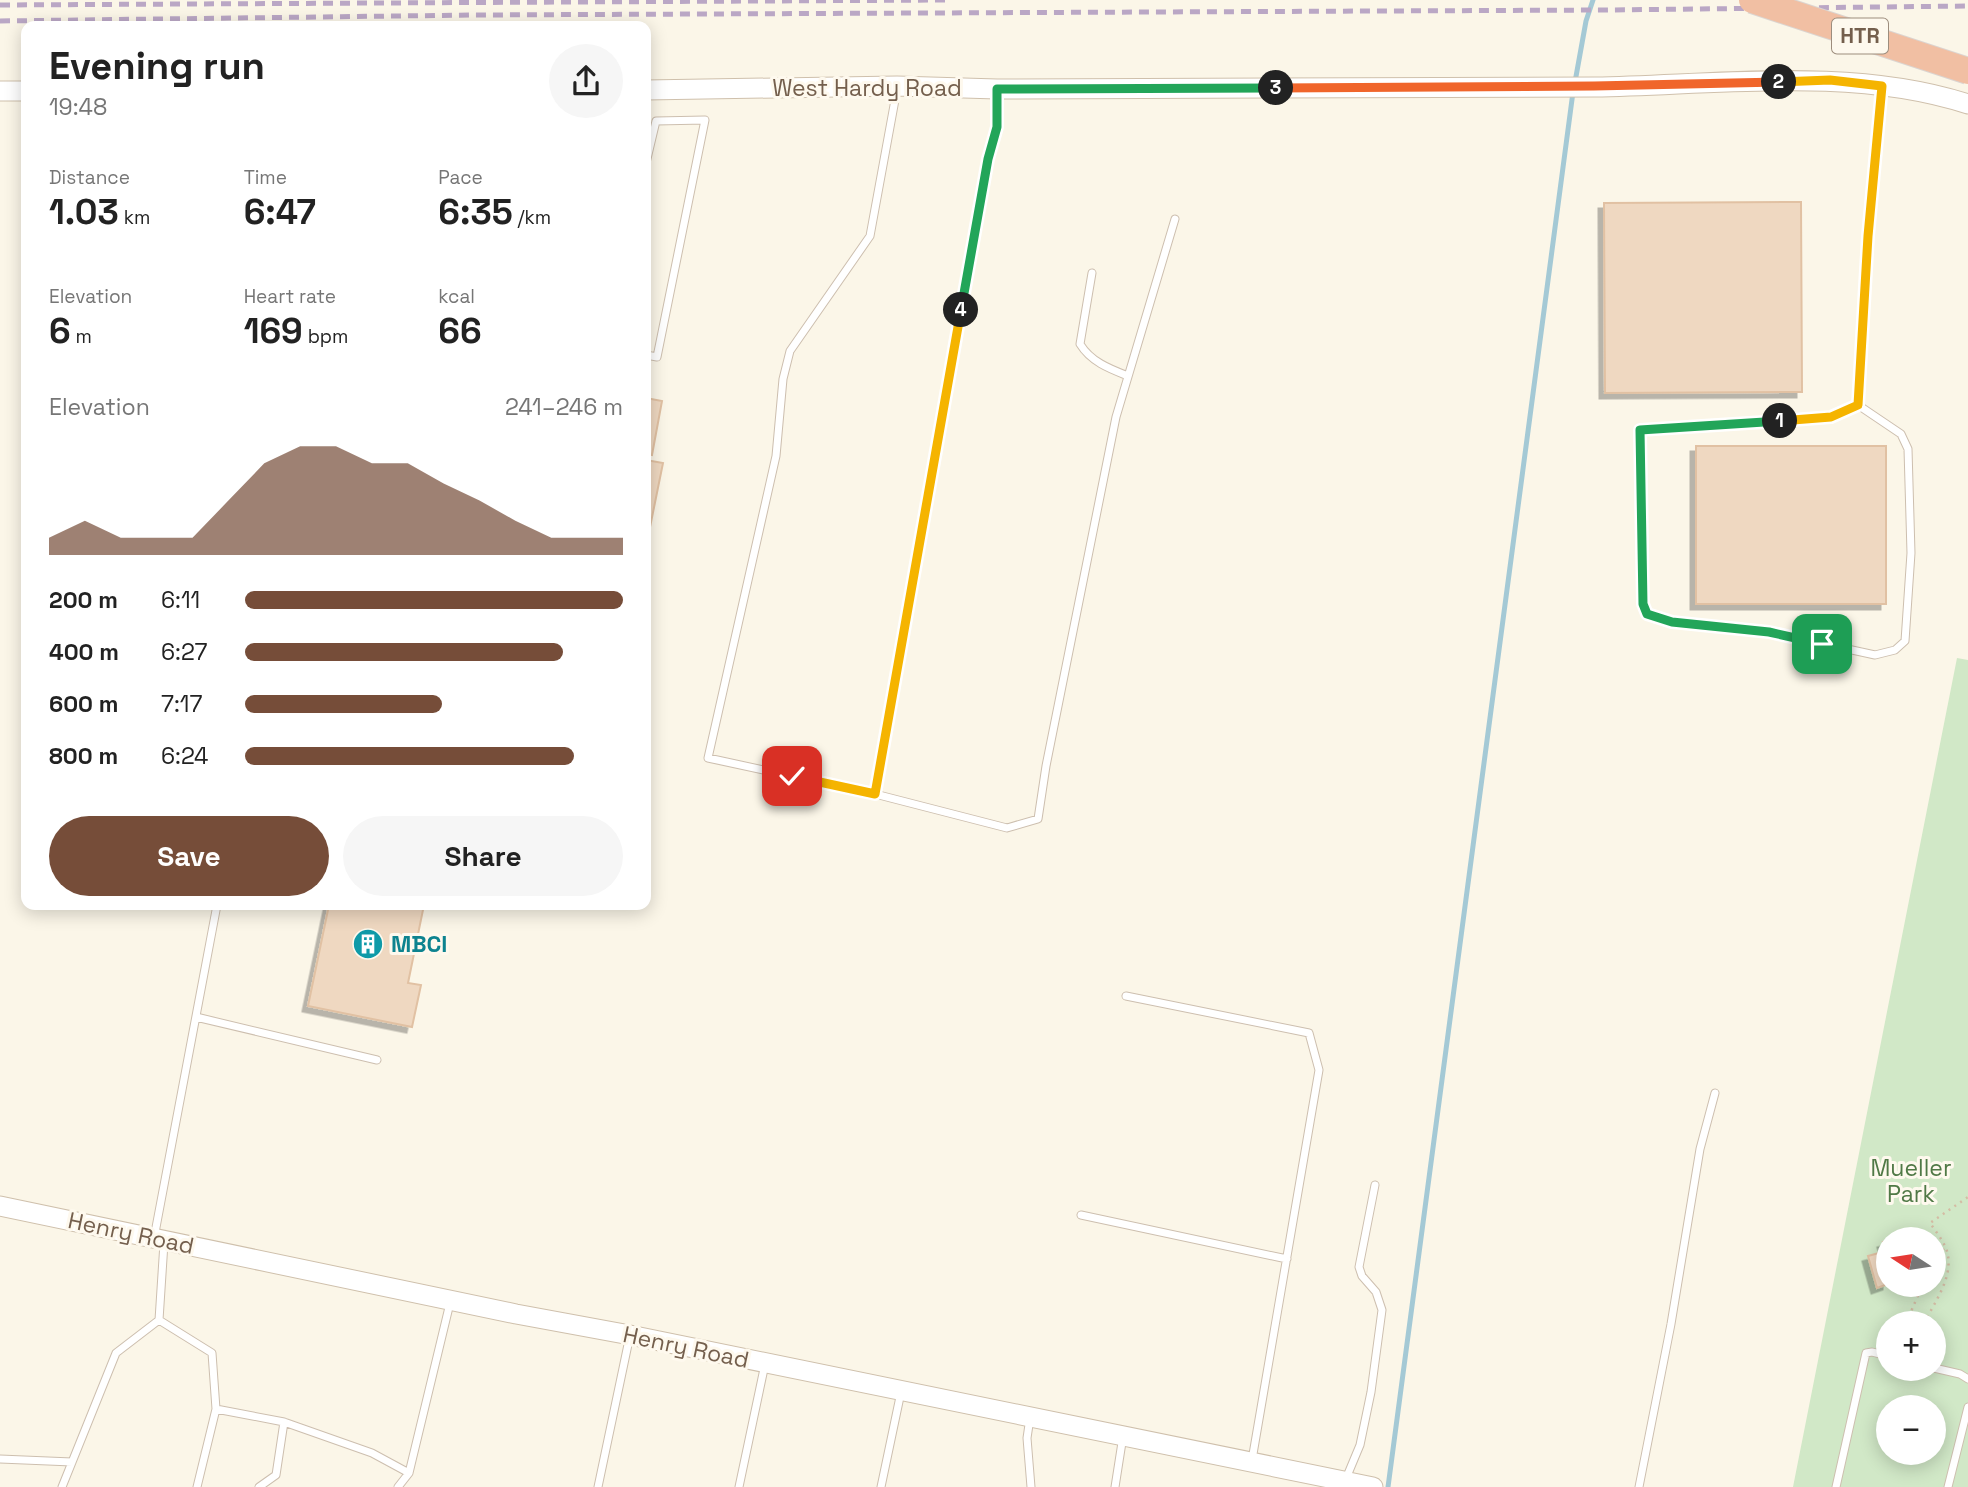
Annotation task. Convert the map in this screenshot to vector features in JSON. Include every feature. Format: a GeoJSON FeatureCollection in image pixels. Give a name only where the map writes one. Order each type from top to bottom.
{"type":"FeatureCollection","features":[{"type":"Feature","properties":{"kind":"highway","name":"HTR"},"geometry":{"type":"LineString","coordinates":[[1752,0],[1968,71]]}},
{"type":"Feature","properties":{"kind":"street","name":"West Hardy Road"},"geometry":{"type":"LineString","coordinates":[[651,90],[897,86],[997,89],[1555,87],[1830,80],[1900,88],[1968,104]]}},
{"type":"Feature","properties":{"kind":"street"},"geometry":{"type":"LineString","coordinates":[[0,91],[21,90]]}},
{"type":"Feature","properties":{"kind":"street","name":"Henry Road"},"geometry":{"type":"LineString","coordinates":[[0,1206],[574,1326],[630,1335],[1252,1461],[1319,1481],[1361,1485]]}},
{"type":"Feature","properties":{"kind":"lane"},"geometry":{"type":"LineString","coordinates":[[897,86],[870,236],[790,351],[783,379],[776,456],[708,758],[875,794],[1007,828],[1038,819],[1045,766],[1116,417],[1175,219]]}},
{"type":"Feature","properties":{"kind":"lane"},"geometry":{"type":"LineString","coordinates":[[1858,405],[1868,236],[1882,86]]}},
{"type":"Feature","properties":{"kind":"lane"},"geometry":{"type":"LineString","coordinates":[[875,794],[988,159],[997,127],[997,89]]}},
{"type":"Feature","properties":{"kind":"lane"},"geometry":{"type":"LineString","coordinates":[[651,142],[656,121],[705,120],[657,357],[651,356]]}},
{"type":"Feature","properties":{"kind":"lane"},"geometry":{"type":"LineString","coordinates":[[1092,274],[1080,344],[1086,354],[1107,368],[1128,376]]}},
{"type":"Feature","properties":{"kind":"lane"},"geometry":{"type":"LineString","coordinates":[[1858,405],[1901,434],[1908,449],[1912,553],[1905,641],[1895,650],[1875,655],[1769,632],[1672,622],[1647,614],[1643,604],[1640,430],[1831,417],[1858,405]]}},
{"type":"Feature","properties":{"kind":"lane"},"geometry":{"type":"LineString","coordinates":[[159,1320],[159,1239],[216,910]]}},
{"type":"Feature","properties":{"kind":"lane"},"geometry":{"type":"LineString","coordinates":[[1126,996],[1309,1033],[1318,1070],[1252,1461]]}},
{"type":"Feature","properties":{"kind":"lane"},"geometry":{"type":"LineString","coordinates":[[197,1017],[377,1060]]}},
{"type":"Feature","properties":{"kind":"lane"},"geometry":{"type":"LineString","coordinates":[[1639,1487],[1671,1324],[1700,1149],[1715,1093]]}},
{"type":"Feature","properties":{"kind":"lane"},"geometry":{"type":"LineString","coordinates":[[1361,1485],[1360,1445],[1382,1310],[1376,1292],[1362,1276],[1359,1267],[1375,1185]]}},
{"type":"Feature","properties":{"kind":"lane"},"geometry":{"type":"LineString","coordinates":[[1081,1215],[1287,1259]]}},
{"type":"Feature","properties":{"kind":"lane"},"geometry":{"type":"LineString","coordinates":[[398,1487],[409,1473],[451,1299]]}},
{"type":"Feature","properties":{"kind":"lane"},"geometry":{"type":"LineString","coordinates":[[159,1320],[212,1353],[216,1409],[197,1487]]}},
{"type":"Feature","properties":{"kind":"lane"},"geometry":{"type":"LineString","coordinates":[[62,1487],[116,1353],[159,1320]]}},
{"type":"Feature","properties":{"kind":"lane"},"geometry":{"type":"LineString","coordinates":[[598,1487],[630,1335]]}},
{"type":"Feature","properties":{"kind":"lane"},"geometry":{"type":"LineString","coordinates":[[1836,1487],[1866,1353],[1876,1353]]}},
{"type":"Feature","properties":{"kind":"lane"},"geometry":{"type":"LineString","coordinates":[[739,1487],[766,1364]]}},
{"type":"Feature","properties":{"kind":"lane"},"geometry":{"type":"LineString","coordinates":[[1946,1371],[1968,1379]]}},
{"type":"Feature","properties":{"kind":"lane"},"geometry":{"type":"LineString","coordinates":[[881,1487],[902,1391]]}},
{"type":"Feature","properties":{"kind":"lane"},"geometry":{"type":"LineString","coordinates":[[1948,1487],[1968,1407]]}},
{"type":"Feature","properties":{"kind":"lane"},"geometry":{"type":"LineString","coordinates":[[216,1409],[284,1422],[372,1452],[409,1473]]}},
{"type":"Feature","properties":{"kind":"lane"},"geometry":{"type":"LineString","coordinates":[[1031,1417],[1027,1438],[1031,1487]]}},
{"type":"Feature","properties":{"kind":"lane"},"geometry":{"type":"LineString","coordinates":[[259,1487],[276,1475],[284,1422]]}},
{"type":"Feature","properties":{"kind":"lane"},"geometry":{"type":"LineString","coordinates":[[1115,1487],[1123,1436]]}},
{"type":"Feature","properties":{"kind":"lane"},"geometry":{"type":"LineString","coordinates":[[0,1459],[72,1462]]}},
{"type":"Feature","properties":{"kind":"path"},"geometry":{"type":"LineString","coordinates":[[1932,1227],[1930,1223],[1968,1197]]}},
{"type":"Feature","properties":{"kind":"path"},"geometry":{"type":"LineString","coordinates":[[1946,1250],[1950,1264],[1946,1280]]}},
{"type":"Feature","properties":{"kind":"green space","name":"Mueller Park"},"geometry":{"type":"Polygon","coordinates":[[[1957,658],[1968,660],[1968,1487],[1793,1487],[1957,658]]]}},
{"type":"Feature","properties":{"kind":"building"},"geometry":{"type":"Polygon","coordinates":[[[1801,202],[1802,392],[1605,393],[1604,203],[1801,202]]]}},
{"type":"Feature","properties":{"kind":"building"},"geometry":{"type":"Polygon","coordinates":[[[651,399],[662,401],[651,455],[651,399]]]}},
{"type":"Feature","properties":{"kind":"building"},"geometry":{"type":"Polygon","coordinates":[[[1696,446],[1886,446],[1886,604],[1696,604],[1696,446]]]}},
{"type":"Feature","properties":{"kind":"building"},"geometry":{"type":"Polygon","coordinates":[[[651,461],[663,463],[651,522],[651,461]]]}},
{"type":"Feature","properties":{"kind":"building","name":"MBCI"},"geometry":{"type":"Polygon","coordinates":[[[328,910],[423,910],[408,983],[421,985],[412,1027],[308,1006],[328,910]]]}},
{"type":"Feature","properties":{"kind":"building"},"geometry":{"type":"Polygon","coordinates":[[[1876,1254],[1876,1284],[1868,1256],[1876,1254]]]}},
{"type":"Feature","properties":{"kind":"waterway"},"geometry":{"type":"LineString","coordinates":[[1575,82],[1586,21],[1593,0]]}},
{"type":"Feature","properties":{"kind":"waterway"},"geometry":{"type":"LineString","coordinates":[[1388,1487],[1573,92]]}},
{"type":"Feature","properties":{"kind":"railway"},"geometry":{"type":"LineString","coordinates":[[0,5],[950,0]]}},
{"type":"Feature","properties":{"kind":"railway"},"geometry":{"type":"LineString","coordinates":[[0,21],[475,15],[1968,6]]}},
{"type":"Feature","properties":{"kind":"place","name":"MBCI"},"geometry":{"type":"Point","coordinates":[368,944]}},
{"type":"Feature","properties":{"kind":"route"},"geometry":{"type":"LineString","coordinates":[[792,776],[875,794],[988,159],[997,127],[997,89],[1594,86],[1830,80],[1882,86],[1868,236],[1858,405],[1831,417],[1640,430],[1643,604],[1647,614],[1672,622],[1769,632],[1822,644]]}}]}
